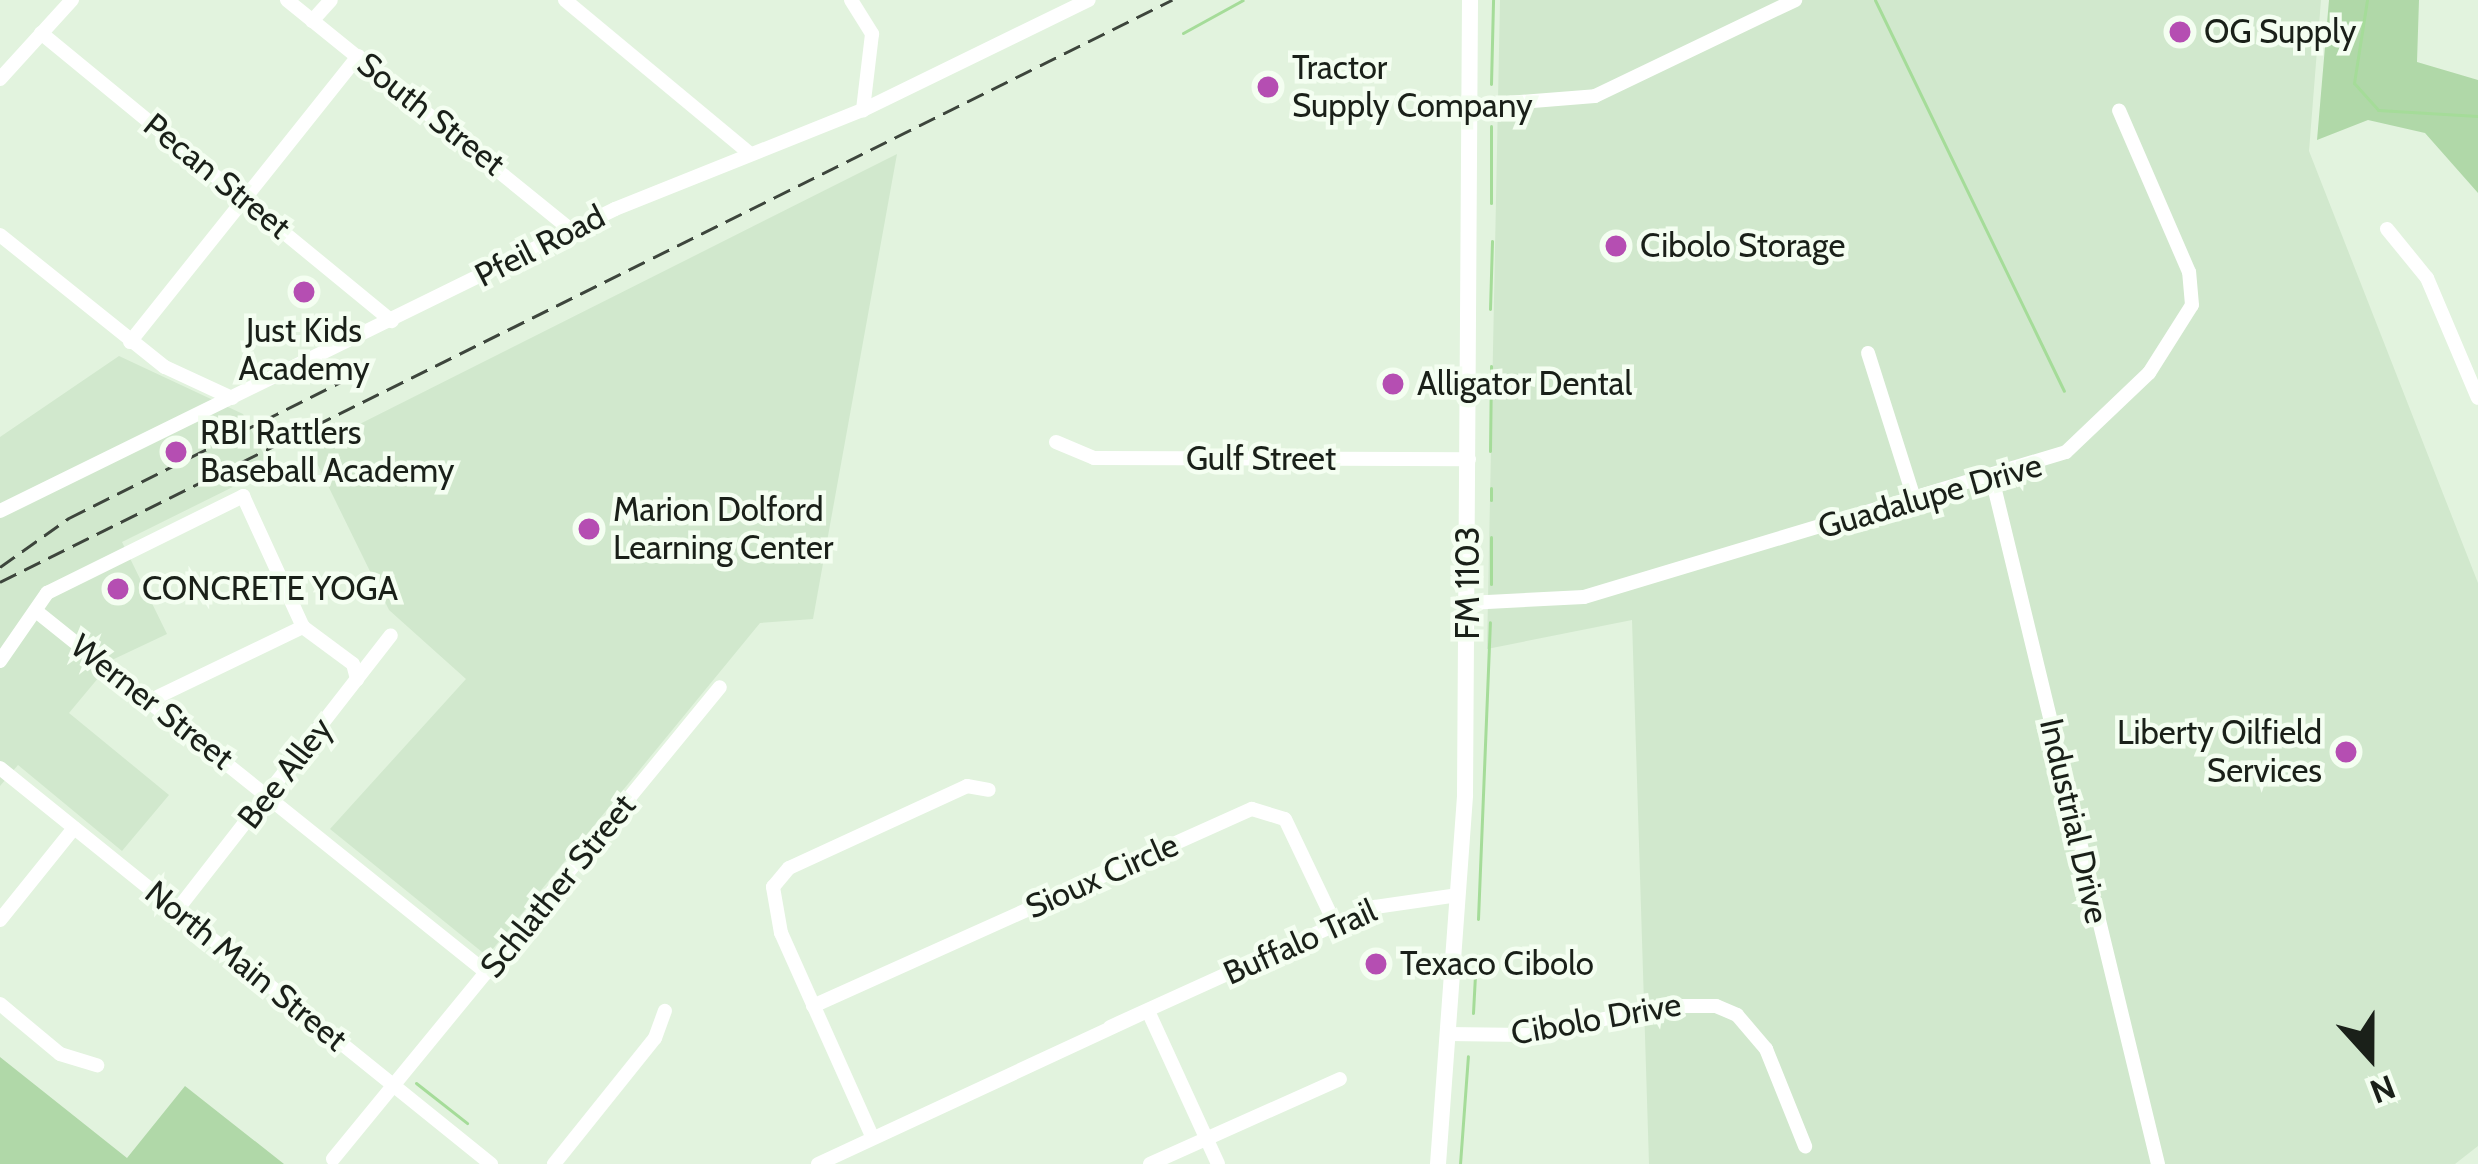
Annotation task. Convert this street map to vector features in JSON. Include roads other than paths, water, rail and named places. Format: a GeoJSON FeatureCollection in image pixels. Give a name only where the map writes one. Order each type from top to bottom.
{"type":"FeatureCollection","features":[{"type":"Feature","properties":{"kind":"main road","name":"FM 1103"},"geometry":{"type":"LineString","coordinates":[[1438,1164],[1458,895],[1468,603],[1470,0]]}},
{"type":"Feature","properties":{"kind":"street"},"geometry":{"type":"LineString","coordinates":[[0,79],[72,0]]}},
{"type":"Feature","properties":{"kind":"street","name":"South Street"},"geometry":{"type":"LineString","coordinates":[[287,0],[572,231]]}},
{"type":"Feature","properties":{"kind":"street"},"geometry":{"type":"LineString","coordinates":[[312,21],[331,0]]}},
{"type":"Feature","properties":{"kind":"street"},"geometry":{"type":"LineString","coordinates":[[565,0],[748,152]]}},
{"type":"Feature","properties":{"kind":"street"},"geometry":{"type":"LineString","coordinates":[[851,0],[872,34],[863,110]]}},
{"type":"Feature","properties":{"kind":"street","name":"Pfeil Road"},"geometry":{"type":"LineString","coordinates":[[0,511],[572,231],[748,152],[863,110],[1089,0]]}},
{"type":"Feature","properties":{"kind":"street"},"geometry":{"type":"LineString","coordinates":[[1469,106],[1595,96],[1795,0]]}},
{"type":"Feature","properties":{"kind":"street","name":"Pecan Street"},"geometry":{"type":"LineString","coordinates":[[40,32],[392,321]]}},
{"type":"Feature","properties":{"kind":"street"},"geometry":{"type":"LineString","coordinates":[[130,341],[358,56]]}},
{"type":"Feature","properties":{"kind":"street","name":"Guadalupe Drive"},"geometry":{"type":"LineString","coordinates":[[1468,603],[1584,597],[2054,460],[2087,436],[2149,374],[2192,305],[2189,272],[2120,110]]}},
{"type":"Feature","properties":{"kind":"street"},"geometry":{"type":"LineString","coordinates":[[2387,229],[2427,278],[2475,381],[2478,398]]}},
{"type":"Feature","properties":{"kind":"street"},"geometry":{"type":"LineString","coordinates":[[0,235],[130,341],[232,398]]}},
{"type":"Feature","properties":{"kind":"street"},"geometry":{"type":"LineString","coordinates":[[1868,353],[1915,500]]}},
{"type":"Feature","properties":{"kind":"street","name":"Gulf Street"},"geometry":{"type":"LineString","coordinates":[[1056,442],[1094,458],[1468,459]]}},
{"type":"Feature","properties":{"kind":"street","name":"Industrial Drive"},"geometry":{"type":"LineString","coordinates":[[1992,478],[2158,1164]]}},
{"type":"Feature","properties":{"kind":"street"},"geometry":{"type":"LineString","coordinates":[[0,661],[47,593],[243,496],[303,627],[353,664],[358,679]]}},
{"type":"Feature","properties":{"kind":"street","name":"Werner Street"},"geometry":{"type":"LineString","coordinates":[[36,611],[487,973]]}},
{"type":"Feature","properties":{"kind":"street"},"geometry":{"type":"LineString","coordinates":[[151,700],[303,627]]}},
{"type":"Feature","properties":{"kind":"street","name":"Bee Alley"},"geometry":{"type":"LineString","coordinates":[[177,910],[391,635]]}},
{"type":"Feature","properties":{"kind":"street","name":"Schlather Street"},"geometry":{"type":"LineString","coordinates":[[333,1159],[720,687]]}},
{"type":"Feature","properties":{"kind":"street","name":"North Main Street"},"geometry":{"type":"LineString","coordinates":[[0,768],[491,1164]]}},
{"type":"Feature","properties":{"kind":"street"},"geometry":{"type":"LineString","coordinates":[[871,1134],[773,913],[771,895],[782,873],[967,786],[989,790]]}},
{"type":"Feature","properties":{"kind":"street","name":"Sioux Circle"},"geometry":{"type":"LineString","coordinates":[[814,1006],[1252,809],[1285,819],[1335,924]]}},
{"type":"Feature","properties":{"kind":"street"},"geometry":{"type":"LineString","coordinates":[[0,920],[74,828]]}},
{"type":"Feature","properties":{"kind":"street","name":"Buffalo Trail"},"geometry":{"type":"LineString","coordinates":[[818,1164],[871,1134],[1335,924],[1392,902],[1458,895]]}},
{"type":"Feature","properties":{"kind":"street"},"geometry":{"type":"LineString","coordinates":[[0,1004],[60,1054],[97,1065]]}},
{"type":"Feature","properties":{"kind":"street","name":"Cibolo Drive"},"geometry":{"type":"LineString","coordinates":[[1447,1034],[1533,1035],[1662,1006],[1717,1006],[1737,1015],[1766,1049],[1805,1146]]}},
{"type":"Feature","properties":{"kind":"street"},"geometry":{"type":"LineString","coordinates":[[1148,1010],[1217,1164]]}},
{"type":"Feature","properties":{"kind":"street"},"geometry":{"type":"LineString","coordinates":[[554,1164],[655,1038],[665,1011]]}},
{"type":"Feature","properties":{"kind":"street"},"geometry":{"type":"LineString","coordinates":[[1150,1164],[1340,1079]]}},
{"type":"Feature","properties":{"kind":"waterway"},"geometry":{"type":"LineString","coordinates":[[1183,33],[1243,0]]}},
{"type":"Feature","properties":{"kind":"waterway"},"geometry":{"type":"LineString","coordinates":[[1491,84],[1493,0]]}},
{"type":"Feature","properties":{"kind":"waterway"},"geometry":{"type":"LineString","coordinates":[[1875,0],[2064,391]]}},
{"type":"Feature","properties":{"kind":"waterway"},"geometry":{"type":"LineString","coordinates":[[2367,0],[2354,83],[2378,110],[2478,116]]}},
{"type":"Feature","properties":{"kind":"waterway"},"geometry":{"type":"LineString","coordinates":[[1491,126],[1491,203]]}},
{"type":"Feature","properties":{"kind":"waterway"},"geometry":{"type":"LineString","coordinates":[[1490,309],[1492,241]]}},
{"type":"Feature","properties":{"kind":"waterway"},"geometry":{"type":"LineString","coordinates":[[1490,451],[1491,366]]}},
{"type":"Feature","properties":{"kind":"waterway"},"geometry":{"type":"LineString","coordinates":[[1491,488],[1491,500]]}},
{"type":"Feature","properties":{"kind":"waterway"},"geometry":{"type":"LineString","coordinates":[[1491,537],[1491,584]]}},
{"type":"Feature","properties":{"kind":"waterway"},"geometry":{"type":"LineString","coordinates":[[1478,919],[1490,622]]}},
{"type":"Feature","properties":{"kind":"waterway"},"geometry":{"type":"LineString","coordinates":[[1473,1013],[1476,955]]}},
{"type":"Feature","properties":{"kind":"waterway"},"geometry":{"type":"LineString","coordinates":[[1460,1164],[1468,1056]]}},
{"type":"Feature","properties":{"kind":"waterway"},"geometry":{"type":"LineString","coordinates":[[416,1083],[467,1123]]}},
{"type":"Feature","properties":{"kind":"railway"},"geometry":{"type":"LineString","coordinates":[[0,582],[1172,0]]}},
{"type":"Feature","properties":{"kind":"railway"},"geometry":{"type":"LineString","coordinates":[[0,567],[69,518],[357,374]]}},
{"type":"Feature","properties":{"kind":"place","name":"OG Supply"},"geometry":{"type":"Point","coordinates":[2180,32]}},
{"type":"Feature","properties":{"kind":"place","name":"Tractor Supply Company"},"geometry":{"type":"Point","coordinates":[1268,87]}},
{"type":"Feature","properties":{"kind":"place","name":"Cibolo Storage"},"geometry":{"type":"Point","coordinates":[1616,246]}},
{"type":"Feature","properties":{"kind":"place","name":"Just Kids Academy"},"geometry":{"type":"Point","coordinates":[304,292]}},
{"type":"Feature","properties":{"kind":"place","name":"Alligator Dental"},"geometry":{"type":"Point","coordinates":[1393,384]}},
{"type":"Feature","properties":{"kind":"place","name":"RBI Rattlers Baseball Academy"},"geometry":{"type":"Point","coordinates":[176,452]}},
{"type":"Feature","properties":{"kind":"place","name":"Marion Dolford Learning Center"},"geometry":{"type":"Point","coordinates":[589,529]}},
{"type":"Feature","properties":{"kind":"place","name":"CONCRETE YOGA"},"geometry":{"type":"Point","coordinates":[118,589]}},
{"type":"Feature","properties":{"kind":"place","name":"Liberty Oilfield Services"},"geometry":{"type":"Point","coordinates":[2346,752]}},
{"type":"Feature","properties":{"kind":"place","name":"Texaco Cibolo"},"geometry":{"type":"Point","coordinates":[1376,964]}}]}
